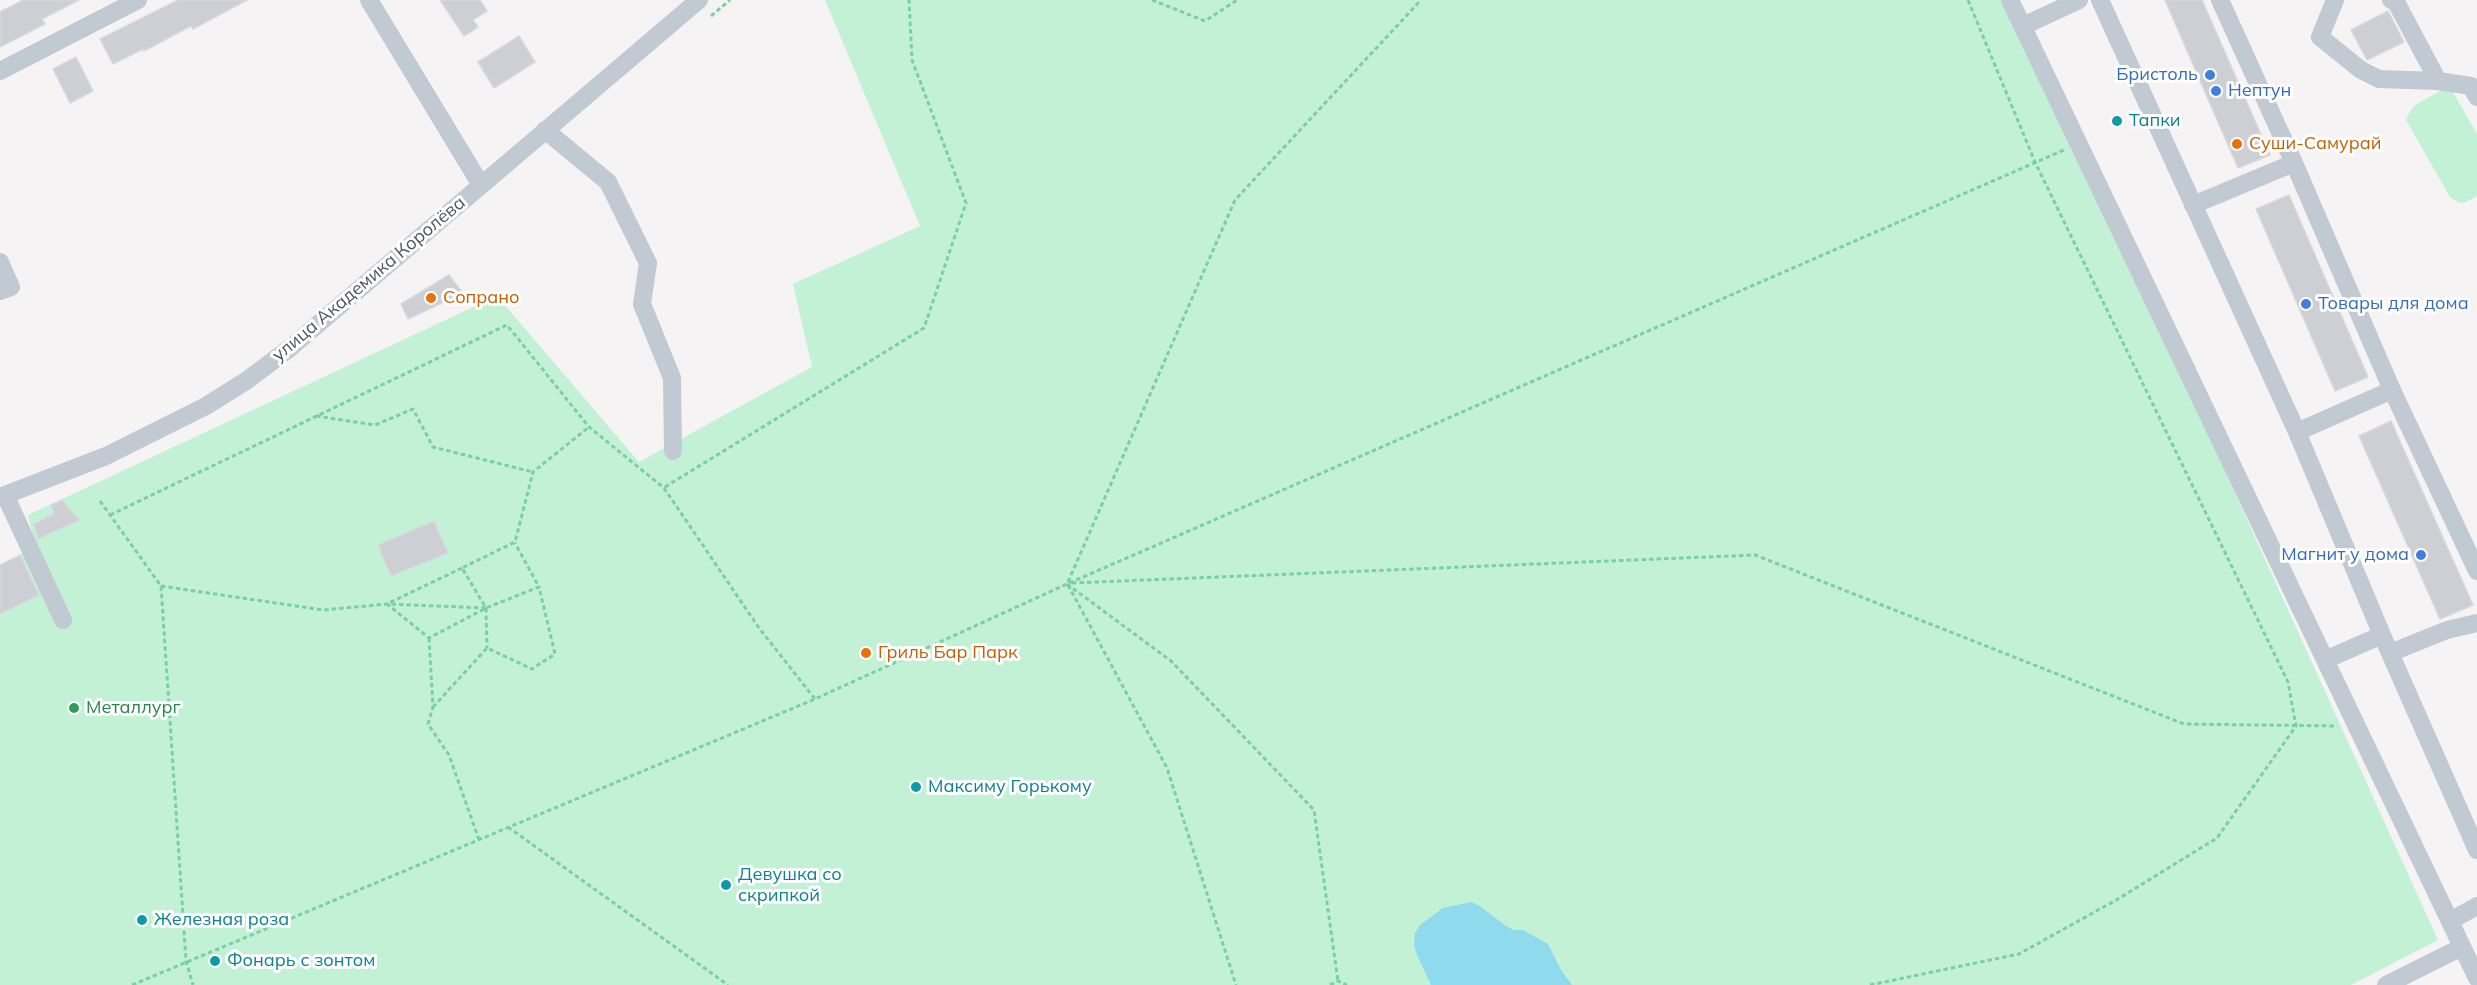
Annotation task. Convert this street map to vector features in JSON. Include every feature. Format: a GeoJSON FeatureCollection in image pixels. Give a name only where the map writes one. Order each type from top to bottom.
{"type":"FeatureCollection","features":[{"type":"Feature","properties":{"kind":"street"},"geometry":{"type":"LineString","coordinates":[[0,71],[138,0]]}},
{"type":"Feature","properties":{"kind":"street"},"geometry":{"type":"LineString","coordinates":[[369,0],[481,186]]}},
{"type":"Feature","properties":{"kind":"street","name":"улица Академика Королёва"},"geometry":{"type":"LineString","coordinates":[[3,496],[106,456],[207,406],[246,381],[290,348],[699,0]]}},
{"type":"Feature","properties":{"kind":"street"},"geometry":{"type":"LineString","coordinates":[[2010,0],[2477,978]]}},
{"type":"Feature","properties":{"kind":"street"},"geometry":{"type":"LineString","coordinates":[[2022,26],[2079,0]]}},
{"type":"Feature","properties":{"kind":"street"},"geometry":{"type":"LineString","coordinates":[[2100,0],[2297,432],[2382,635],[2477,850]]}},
{"type":"Feature","properties":{"kind":"street"},"geometry":{"type":"LineString","coordinates":[[2220,0],[2294,163],[2392,390],[2477,571]]}},
{"type":"Feature","properties":{"kind":"street"},"geometry":{"type":"LineString","coordinates":[[2335,0],[2320,37],[2361,70],[2379,79],[2438,81],[2471,86],[2477,97]]}},
{"type":"Feature","properties":{"kind":"street"},"geometry":{"type":"LineString","coordinates":[[2391,0],[2396,2],[2438,81]]}},
{"type":"Feature","properties":{"kind":"street"},"geometry":{"type":"LineString","coordinates":[[545,130],[608,182],[648,263],[642,304],[672,378],[674,451]]}},
{"type":"Feature","properties":{"kind":"street"},"geometry":{"type":"LineString","coordinates":[[2193,205],[2294,163]]}},
{"type":"Feature","properties":{"kind":"street"},"geometry":{"type":"LineString","coordinates":[[0,262],[11,287],[0,291]]}},
{"type":"Feature","properties":{"kind":"street"},"geometry":{"type":"LineString","coordinates":[[2297,432],[2392,390]]}},
{"type":"Feature","properties":{"kind":"street"},"geometry":{"type":"LineString","coordinates":[[3,496],[63,620]]}},
{"type":"Feature","properties":{"kind":"street"},"geometry":{"type":"LineString","coordinates":[[2390,653],[2447,630],[2477,623]]}},
{"type":"Feature","properties":{"kind":"street"},"geometry":{"type":"LineString","coordinates":[[2325,660],[2382,635]]}},
{"type":"Feature","properties":{"kind":"street"},"geometry":{"type":"LineString","coordinates":[[2450,921],[2477,906]]}},
{"type":"Feature","properties":{"kind":"street"},"geometry":{"type":"LineString","coordinates":[[2386,985],[2462,947]]}},
{"type":"Feature","properties":{"kind":"path"},"geometry":{"type":"LineString","coordinates":[[664,488],[924,328],[966,203],[912,60],[909,0]]}},
{"type":"Feature","properties":{"kind":"path"},"geometry":{"type":"LineString","coordinates":[[1152,0],[1205,21],[1237,0]]}},
{"type":"Feature","properties":{"kind":"path"},"geometry":{"type":"LineString","coordinates":[[1067,584],[1234,200],[1421,0]]}},
{"type":"Feature","properties":{"kind":"path"},"geometry":{"type":"LineString","coordinates":[[1870,985],[2019,954],[2118,899],[2217,838],[2296,726],[2288,682],[2035,162],[1968,0]]}},
{"type":"Feature","properties":{"kind":"path"},"geometry":{"type":"LineString","coordinates":[[132,985],[815,699],[1067,584],[2079,143]]}},
{"type":"Feature","properties":{"kind":"path"},"geometry":{"type":"LineString","coordinates":[[110,515],[507,325],[589,428],[664,488],[759,628],[815,699]]}},
{"type":"Feature","properties":{"kind":"path"},"geometry":{"type":"LineString","coordinates":[[314,416],[375,425],[414,409],[433,447],[533,472]]}},
{"type":"Feature","properties":{"kind":"path"},"geometry":{"type":"LineString","coordinates":[[487,648],[532,669],[555,654],[539,587],[515,542],[533,472],[589,428]]}},
{"type":"Feature","properties":{"kind":"path"},"geometry":{"type":"LineString","coordinates":[[100,501],[161,586],[186,961],[193,985]]}},
{"type":"Feature","properties":{"kind":"path"},"geometry":{"type":"LineString","coordinates":[[387,604],[515,542]]}},
{"type":"Feature","properties":{"kind":"path"},"geometry":{"type":"LineString","coordinates":[[1067,584],[1755,555],[2184,724],[2357,727]]}},
{"type":"Feature","properties":{"kind":"path"},"geometry":{"type":"LineString","coordinates":[[433,707],[487,648],[486,608],[462,568]]}},
{"type":"Feature","properties":{"kind":"path"},"geometry":{"type":"LineString","coordinates":[[1067,584],[1171,661],[1314,810],[1338,981]]}},
{"type":"Feature","properties":{"kind":"path"},"geometry":{"type":"LineString","coordinates":[[1067,584],[1167,768],[1236,985]]}},
{"type":"Feature","properties":{"kind":"path"},"geometry":{"type":"LineString","coordinates":[[161,586],[323,610],[387,604],[486,608]]}},
{"type":"Feature","properties":{"kind":"path"},"geometry":{"type":"LineString","coordinates":[[429,638],[486,608],[539,587]]}},
{"type":"Feature","properties":{"kind":"path"},"geometry":{"type":"LineString","coordinates":[[387,604],[429,638],[433,707],[428,724],[448,755],[478,840]]}},
{"type":"Feature","properties":{"kind":"path"},"geometry":{"type":"LineString","coordinates":[[508,827],[728,985]]}},
{"type":"Feature","properties":{"kind":"path"},"geometry":{"type":"LineString","coordinates":[[1330,985],[1338,981]]}},
{"type":"Feature","properties":{"kind":"path"},"geometry":{"type":"LineString","coordinates":[[1338,981],[1347,985]]}},
{"type":"Feature","properties":{"kind":"green space"},"geometry":{"type":"Polygon","coordinates":[[[825,0],[2008,0],[2125,251],[2438,940],[2351,985],[0,985],[0,565],[36,547],[28,515],[497,296],[639,462],[812,367],[793,284],[920,226],[825,0]]]}},
{"type":"Feature","properties":{"kind":"green space"},"geometry":{"type":"Polygon","coordinates":[[[2442,90],[2453,92],[2477,134],[2477,196],[2464,203],[2450,197],[2406,120],[2415,105],[2442,90]]]}},
{"type":"Feature","properties":{"kind":"water"},"geometry":{"type":"Polygon","coordinates":[[[1471,902],[1506,926],[1514,930],[1523,930],[1548,944],[1561,970],[1572,985],[1431,985],[1417,955],[1414,945],[1415,933],[1420,925],[1443,908],[1471,902]]]}},
{"type":"Feature","properties":{"kind":"building"},"geometry":{"type":"Polygon","coordinates":[[[23,0],[79,0],[42,19],[45,24],[0,47],[0,12],[23,0]]]}},
{"type":"Feature","properties":{"kind":"building"},"geometry":{"type":"Polygon","coordinates":[[[178,0],[247,0],[193,29],[191,26],[144,51],[143,49],[113,64],[100,39],[178,0]]]}},
{"type":"Feature","properties":{"kind":"building"},"geometry":{"type":"Polygon","coordinates":[[[440,0],[480,0],[487,11],[473,20],[478,27],[464,36],[440,0]]]}},
{"type":"Feature","properties":{"kind":"building"},"geometry":{"type":"Polygon","coordinates":[[[2165,0],[2202,0],[2270,155],[2238,168],[2165,0]]]}},
{"type":"Feature","properties":{"kind":"building"},"geometry":{"type":"Polygon","coordinates":[[[2388,11],[2404,42],[2367,60],[2351,30],[2388,11]]]}},
{"type":"Feature","properties":{"kind":"building"},"geometry":{"type":"Polygon","coordinates":[[[519,36],[535,62],[494,88],[478,62],[519,36]]]}},
{"type":"Feature","properties":{"kind":"building"},"geometry":{"type":"Polygon","coordinates":[[[76,57],[93,91],[70,103],[53,69],[76,57]]]}},
{"type":"Feature","properties":{"kind":"building"},"geometry":{"type":"Polygon","coordinates":[[[2289,195],[2368,377],[2335,391],[2256,209],[2289,195]]]}},
{"type":"Feature","properties":{"kind":"building","name":"Сопрано"},"geometry":{"type":"Polygon","coordinates":[[[449,275],[463,293],[408,319],[401,304],[449,275]]]}},
{"type":"Feature","properties":{"kind":"building"},"geometry":{"type":"Polygon","coordinates":[[[2391,421],[2473,605],[2440,619],[2359,436],[2391,421]]]}},
{"type":"Feature","properties":{"kind":"building"},"geometry":{"type":"Polygon","coordinates":[[[62,500],[79,520],[38,539],[34,524],[54,514],[51,505],[62,500]]]}},
{"type":"Feature","properties":{"kind":"building"},"geometry":{"type":"Polygon","coordinates":[[[434,521],[448,553],[391,576],[378,545],[434,521]]]}},
{"type":"Feature","properties":{"kind":"building"},"geometry":{"type":"Polygon","coordinates":[[[20,555],[39,595],[0,614],[0,565],[20,555]]]}},
{"type":"Feature","properties":{"kind":"place","name":"Бристоль"},"geometry":{"type":"Point","coordinates":[2210,75]}},
{"type":"Feature","properties":{"kind":"place","name":"Нептун"},"geometry":{"type":"Point","coordinates":[2216,91]}},
{"type":"Feature","properties":{"kind":"place","name":"Тапки"},"geometry":{"type":"Point","coordinates":[2117,121]}},
{"type":"Feature","properties":{"kind":"place","name":"Суши-Самурай"},"geometry":{"type":"Point","coordinates":[2237,144]}},
{"type":"Feature","properties":{"kind":"place","name":"Сопрано"},"geometry":{"type":"Point","coordinates":[431,298]}},
{"type":"Feature","properties":{"kind":"place","name":"Товары для дома"},"geometry":{"type":"Point","coordinates":[2306,304]}},
{"type":"Feature","properties":{"kind":"place","name":"Магнит у дома"},"geometry":{"type":"Point","coordinates":[2421,555]}},
{"type":"Feature","properties":{"kind":"place","name":"Гриль Бар Парк"},"geometry":{"type":"Point","coordinates":[866,653]}},
{"type":"Feature","properties":{"kind":"place","name":"Металлург"},"geometry":{"type":"Point","coordinates":[74,708]}},
{"type":"Feature","properties":{"kind":"place","name":"Максиму Горькому"},"geometry":{"type":"Point","coordinates":[916,787]}},
{"type":"Feature","properties":{"kind":"place","name":"Девушка со скрипкой"},"geometry":{"type":"Point","coordinates":[726,885]}},
{"type":"Feature","properties":{"kind":"place","name":"Железная роза"},"geometry":{"type":"Point","coordinates":[142,920]}},
{"type":"Feature","properties":{"kind":"place","name":"Фонарь с зонтом"},"geometry":{"type":"Point","coordinates":[215,961]}}]}
